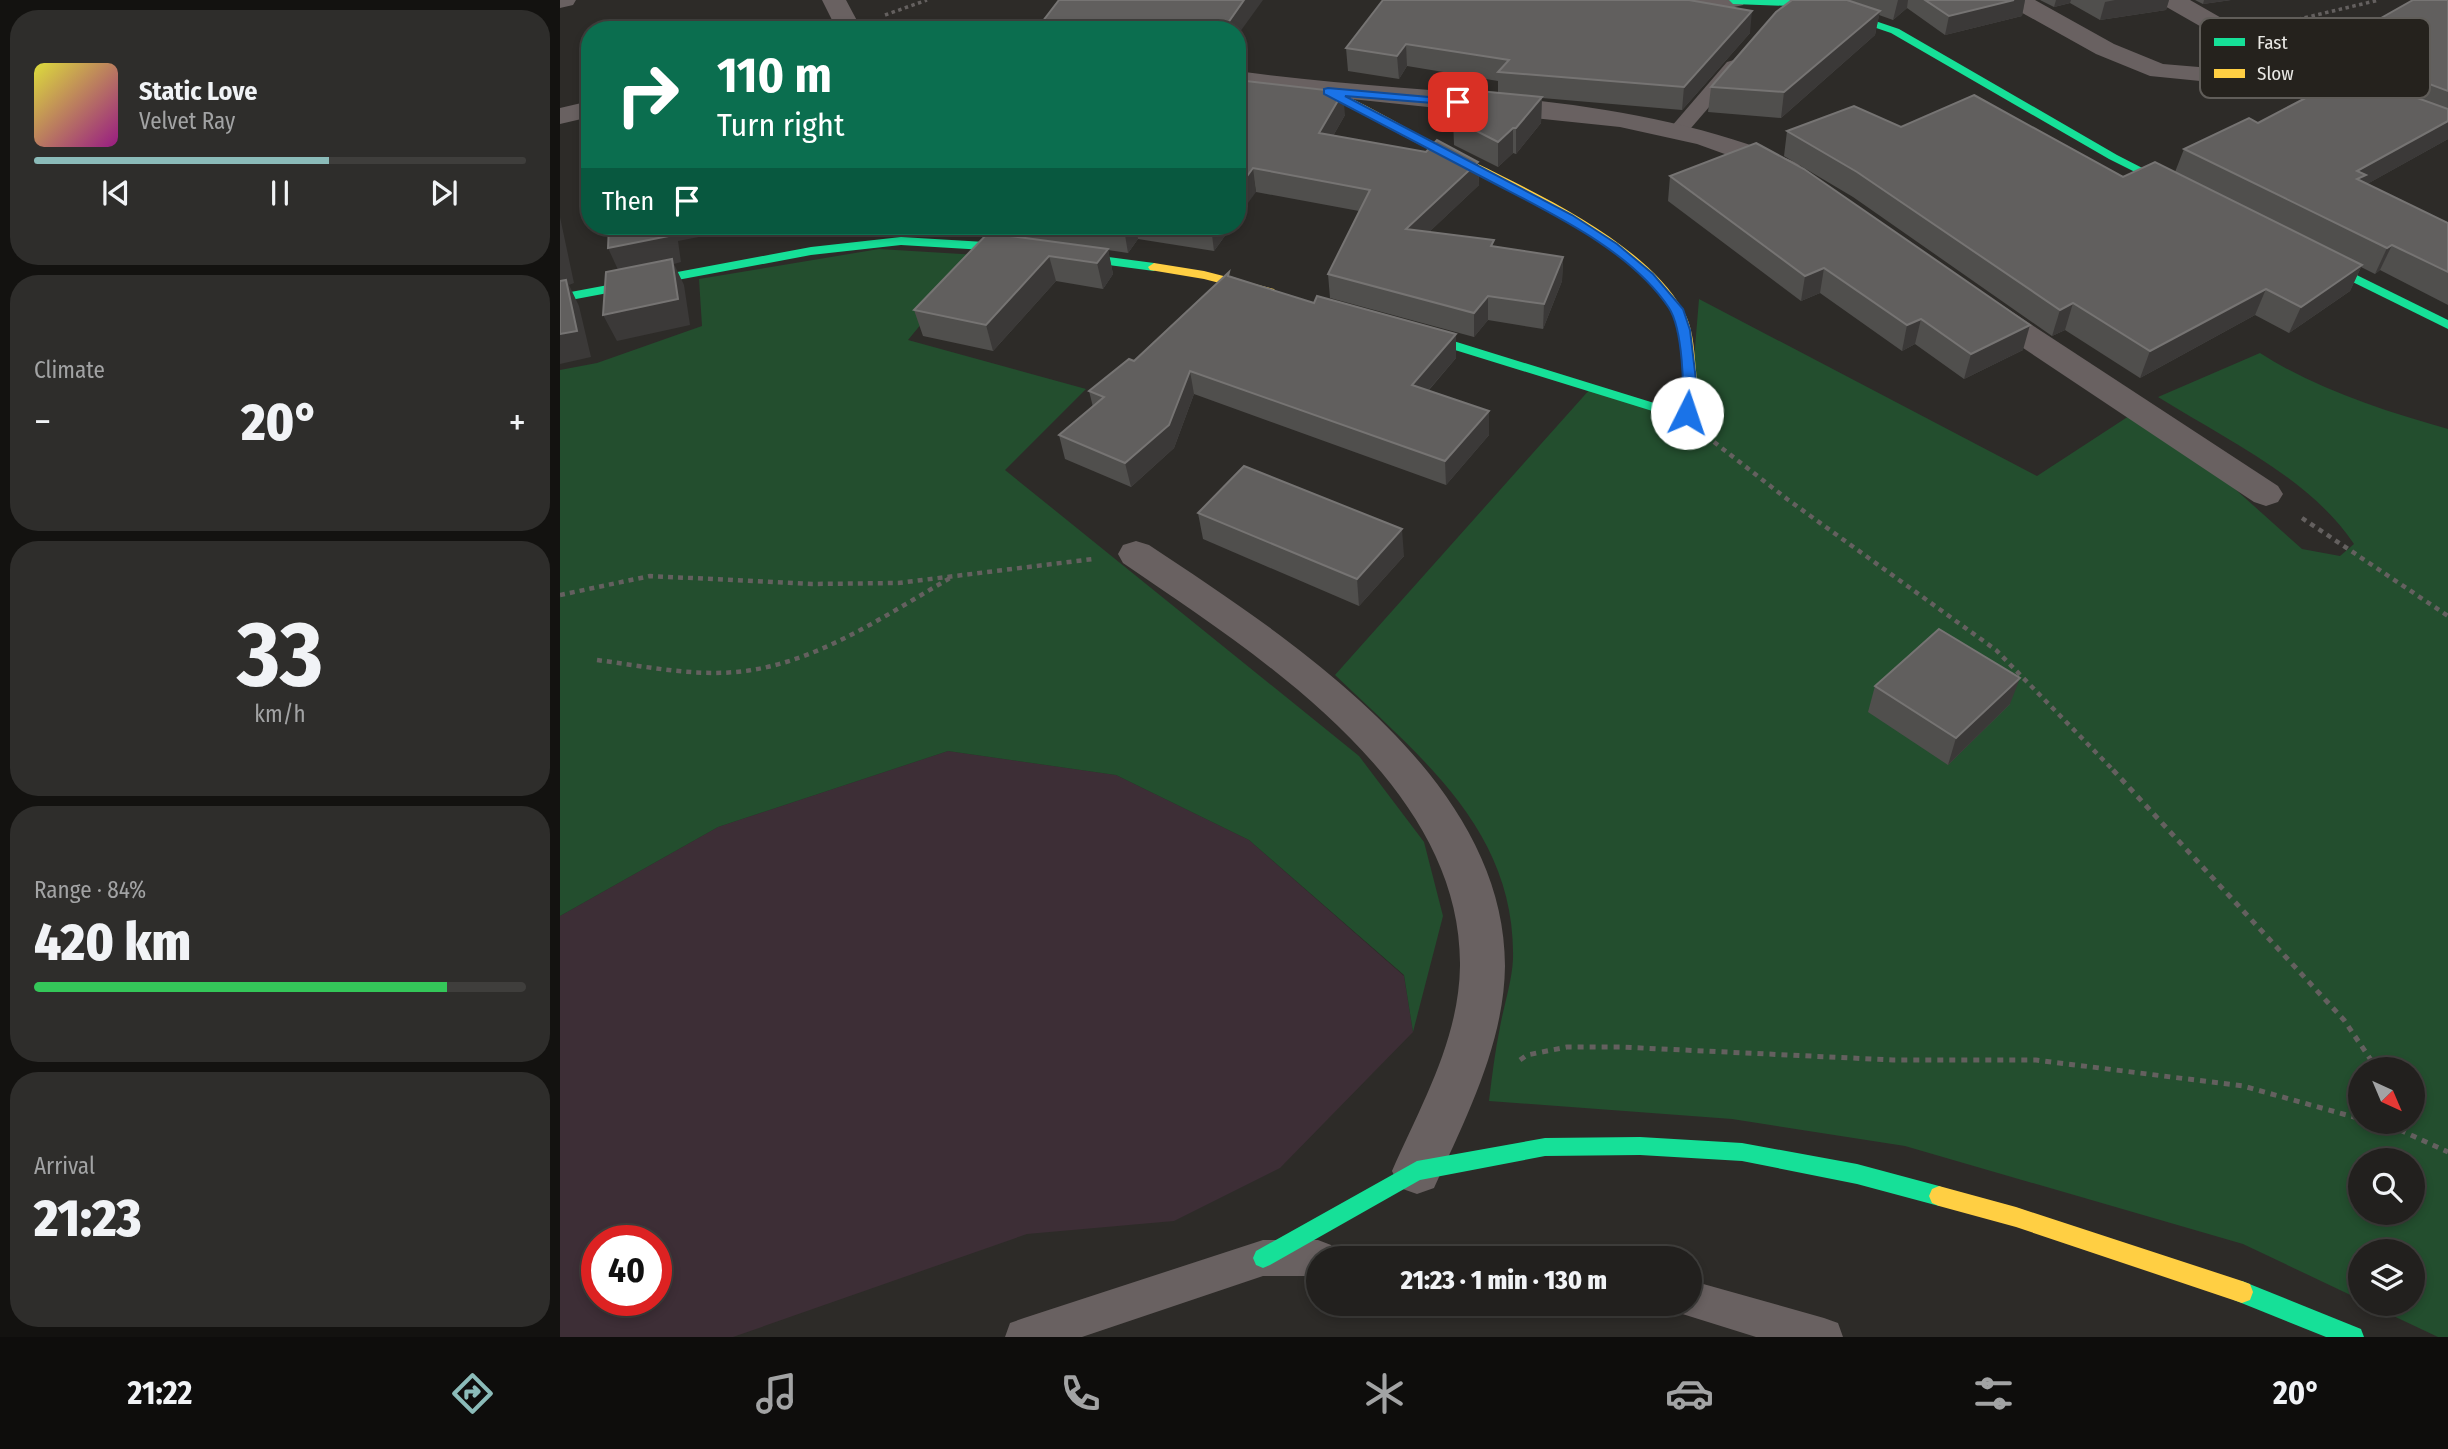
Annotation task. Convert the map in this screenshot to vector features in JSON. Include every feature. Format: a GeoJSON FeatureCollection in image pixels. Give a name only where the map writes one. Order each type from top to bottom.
{"type":"FeatureCollection","features":[{"type":"Feature","properties":{"kind":"street"},"geometry":{"type":"LineString","coordinates":[[834,0],[845,21]]}},
{"type":"Feature","properties":{"kind":"street"},"geometry":{"type":"LineString","coordinates":[[1653,0],[1789,3],[1843,12],[1895,31],[2113,157],[2200,201]]}},
{"type":"Feature","properties":{"kind":"street"},"geometry":{"type":"LineString","coordinates":[[2017,0],[2105,48],[2159,71],[2200,75]]}},
{"type":"Feature","properties":{"kind":"street"},"geometry":{"type":"LineString","coordinates":[[2172,0],[2203,18]]}},
{"type":"Feature","properties":{"kind":"street"},"geometry":{"type":"LineString","coordinates":[[1246,80],[1328,92],[1544,109],[1678,131],[1716,139],[1756,154],[1813,184]]}},
{"type":"Feature","properties":{"kind":"street"},"geometry":{"type":"LineString","coordinates":[[1328,92],[1567,218],[1612,247],[1648,276],[1677,309],[1683,330],[1691,397],[1687,413],[1680,415],[1391,326]]}},
{"type":"Feature","properties":{"kind":"street"},"geometry":{"type":"LineString","coordinates":[[560,116],[581,111]]}},
{"type":"Feature","properties":{"kind":"street"},"geometry":{"type":"LineString","coordinates":[[560,298],[811,251],[901,241],[1002,247],[1127,262],[1204,275],[1291,298]]}},
{"type":"Feature","properties":{"kind":"street"},"geometry":{"type":"LineString","coordinates":[[2299,250],[2448,326]]}},
{"type":"Feature","properties":{"kind":"street"},"geometry":{"type":"LineString","coordinates":[[1961,292],[2266,494]]}},
{"type":"Feature","properties":{"kind":"street"},"geometry":{"type":"LineString","coordinates":[[1136,554],[1240,623],[1344,711],[1388,753],[1425,799],[1448,836],[1468,881],[1477,920],[1482,968],[1477,1012],[1455,1089],[1417,1171]]}},
{"type":"Feature","properties":{"kind":"street"},"geometry":{"type":"LineString","coordinates":[[1263,1258],[1417,1171],[1545,1147],[1640,1146],[1742,1152],[1857,1174],[2016,1217],[2216,1282],[2353,1337]]}},
{"type":"Feature","properties":{"kind":"lane"},"geometry":{"type":"LineString","coordinates":[[1772,23],[1789,3]]}},
{"type":"Feature","properties":{"kind":"lane"},"geometry":{"type":"LineString","coordinates":[[1678,131],[1746,52]]}},
{"type":"Feature","properties":{"kind":"lane"},"geometry":{"type":"LineString","coordinates":[[1024,1337],[1263,1258],[1306,1258]]}},
{"type":"Feature","properties":{"kind":"lane"},"geometry":{"type":"LineString","coordinates":[[1702,1303],[1824,1337]]}},
{"type":"Feature","properties":{"kind":"path"},"geometry":{"type":"LineString","coordinates":[[2304,18],[2379,0]]}},
{"type":"Feature","properties":{"kind":"path"},"geometry":{"type":"LineString","coordinates":[[1680,415],[1787,499],[1996,650],[2135,793],[2344,1020],[2369,1057]]}},
{"type":"Feature","properties":{"kind":"path"},"geometry":{"type":"LineString","coordinates":[[2266,494],[2448,616]]}},
{"type":"Feature","properties":{"kind":"path"},"geometry":{"type":"LineString","coordinates":[[560,595],[650,576],[812,584],[898,583],[1136,554]]}},
{"type":"Feature","properties":{"kind":"path"},"geometry":{"type":"LineString","coordinates":[[597,660],[706,673],[747,671],[786,663],[819,650],[954,576]]}},
{"type":"Feature","properties":{"kind":"path"},"geometry":{"type":"LineString","coordinates":[[1517,1062],[1527,1055],[1567,1048],[1620,1047],[1893,1060],[2036,1060],[2243,1086],[2348,1115]]}},
{"type":"Feature","properties":{"kind":"path"},"geometry":{"type":"LineString","coordinates":[[2409,1134],[2448,1152]]}},
{"type":"Feature","properties":{"kind":"shaded area"},"geometry":{"type":"Polygon","coordinates":[[[948,751],[1116,775],[1249,840],[1404,976],[1413,1032],[1280,1168],[1174,1221],[1027,1234],[733,1337],[560,1337],[560,916],[718,827],[948,751]]]}},
{"type":"Feature","properties":{"kind":"green space"},"geometry":{"type":"Polygon","coordinates":[[[879,249],[978,255],[908,340],[1086,389],[1005,470],[1359,756],[1424,842],[1443,916],[1413,1032],[1404,975],[1249,840],[1116,775],[948,751],[718,827],[560,916],[560,370],[597,363],[702,326],[699,279],[879,249]]]}},
{"type":"Feature","properties":{"kind":"green space"},"geometry":{"type":"Polygon","coordinates":[[[1699,299],[2037,476],[2129,416],[2216,472],[2302,549],[2340,556],[2354,544],[2336,520],[2314,499],[2265,462],[2158,397],[2260,353],[2304,378],[2351,398],[2448,429],[2448,1337],[2438,1337],[2393,1316],[2425,1316],[2425,1239],[2348,1239],[2348,1294],[2243,1244],[1905,1146],[1732,1119],[1489,1101],[1513,959],[1510,913],[1498,872],[1480,834],[1457,799],[1399,735],[1335,675],[1591,388],[1680,415],[1691,397],[1699,299]]]}},
{"type":"Feature","properties":{"kind":"building"},"geometry":{"type":"Polygon","coordinates":[[[1059,0],[1244,0],[1229,21],[1043,21],[1059,0]]]}},
{"type":"Feature","properties":{"kind":"building"},"geometry":{"type":"Polygon","coordinates":[[[1383,0],[1689,0],[1752,11],[1684,87],[1498,72],[1509,60],[1406,44],[1397,56],[1346,48],[1383,0]]]}},
{"type":"Feature","properties":{"kind":"building"},"geometry":{"type":"Polygon","coordinates":[[[1792,0],[1847,0],[1880,11],[1784,92],[1711,87],[1776,12],[1792,0]]]}},
{"type":"Feature","properties":{"kind":"building"},"geometry":{"type":"Polygon","coordinates":[[[1925,0],[2014,0],[1949,16],[1925,0]]]}},
{"type":"Feature","properties":{"kind":"building"},"geometry":{"type":"Polygon","coordinates":[[[2413,0],[2448,0],[2448,91],[2430,84],[2430,18],[2381,18],[2413,0]]]}},
{"type":"Feature","properties":{"kind":"building"},"geometry":{"type":"Polygon","coordinates":[[[1246,81],[1343,92],[1319,133],[1426,152],[1437,140],[1478,162],[1406,229],[1494,240],[1491,246],[1563,257],[1544,304],[1488,296],[1474,313],[1328,274],[1370,190],[1253,168],[1246,178],[1246,81]]]}},
{"type":"Feature","properties":{"kind":"building"},"geometry":{"type":"Polygon","coordinates":[[[1479,91],[1542,97],[1516,128],[1498,142],[1453,119],[1479,91]]]}},
{"type":"Feature","properties":{"kind":"building"},"geometry":{"type":"Polygon","coordinates":[[[1974,95],[2123,177],[2155,162],[2362,265],[2301,307],[2266,289],[2150,351],[2073,303],[2060,310],[1857,172],[1787,131],[1854,106],[1901,127],[1974,95]]]}},
{"type":"Feature","properties":{"kind":"building"},"geometry":{"type":"Polygon","coordinates":[[[2305,98],[2418,98],[2448,109],[2448,121],[2357,171],[2366,175],[2357,179],[2448,223],[2448,272],[2392,245],[2387,248],[2184,149],[2249,118],[2258,123],[2305,98]]]}},
{"type":"Feature","properties":{"kind":"building"},"geometry":{"type":"Polygon","coordinates":[[[1756,143],[1804,169],[2030,325],[1971,354],[1921,319],[1907,325],[1824,268],[1805,276],[1670,176],[1756,143]]]}},
{"type":"Feature","properties":{"kind":"building"},"geometry":{"type":"Polygon","coordinates":[[[609,235],[669,235],[669,236],[608,248],[609,235]]]}},
{"type":"Feature","properties":{"kind":"building"},"geometry":{"type":"Polygon","coordinates":[[[986,235],[1108,249],[1097,263],[1049,256],[986,325],[914,310],[986,235]]]}},
{"type":"Feature","properties":{"kind":"building"},"geometry":{"type":"Polygon","coordinates":[[[672,259],[678,299],[603,315],[606,272],[672,259]]]}},
{"type":"Feature","properties":{"kind":"building"},"geometry":{"type":"Polygon","coordinates":[[[1229,272],[1228,276],[1314,303],[1317,296],[1456,334],[1412,385],[1489,411],[1445,461],[1190,371],[1169,425],[1125,463],[1059,435],[1104,397],[1089,391],[1129,359],[1134,361],[1229,272]]]}},
{"type":"Feature","properties":{"kind":"building"},"geometry":{"type":"Polygon","coordinates":[[[566,280],[577,331],[560,334],[560,281],[566,280]]]}},
{"type":"Feature","properties":{"kind":"building"},"geometry":{"type":"Polygon","coordinates":[[[1244,466],[1402,529],[1357,579],[1198,513],[1244,466]]]}},
{"type":"Feature","properties":{"kind":"building"},"geometry":{"type":"Polygon","coordinates":[[[1939,629],[2020,678],[1956,738],[1875,686],[1939,629]]]}},
{"type":"Feature","properties":{"kind":"traffic: fast"},"geometry":{"type":"LineString","coordinates":[[1733,1],[1789,3],[1834,10],[1895,31],[2113,157],[2185,193]]}},
{"type":"Feature","properties":{"kind":"traffic: fast"},"geometry":{"type":"LineString","coordinates":[[560,298],[811,251],[901,241],[1002,247],[1154,267]]}},
{"type":"Feature","properties":{"kind":"traffic: fast"},"geometry":{"type":"LineString","coordinates":[[2310,256],[2448,325]]}},
{"type":"Feature","properties":{"kind":"traffic: fast"},"geometry":{"type":"LineString","coordinates":[[1405,330],[1680,415],[1687,413],[1691,396],[1690,378]]}},
{"type":"Feature","properties":{"kind":"traffic: fast"},"geometry":{"type":"LineString","coordinates":[[1263,1258],[1417,1171],[1545,1147],[1640,1146],[1742,1152],[1857,1174],[1939,1196]]}},
{"type":"Feature","properties":{"kind":"traffic: fast"},"geometry":{"type":"LineString","coordinates":[[2242,1292],[2353,1337]]}},
{"type":"Feature","properties":{"kind":"traffic: slow"},"geometry":{"type":"LineString","coordinates":[[1327,92],[1547,205],[1579,223],[1637,264],[1660,286],[1681,318],[1690,378]]}},
{"type":"Feature","properties":{"kind":"traffic: slow"},"geometry":{"type":"LineString","coordinates":[[1154,267],[1204,275],[1270,292]]}},
{"type":"Feature","properties":{"kind":"traffic: slow"},"geometry":{"type":"LineString","coordinates":[[1939,1196],[2016,1217],[2242,1292]]}},
{"type":"Feature","properties":{"kind":"route"},"geometry":{"type":"LineString","coordinates":[[1458,102],[1328,92],[1567,218],[1612,247],[1648,276],[1677,309],[1683,330],[1691,397],[1687,413]]}}]}
